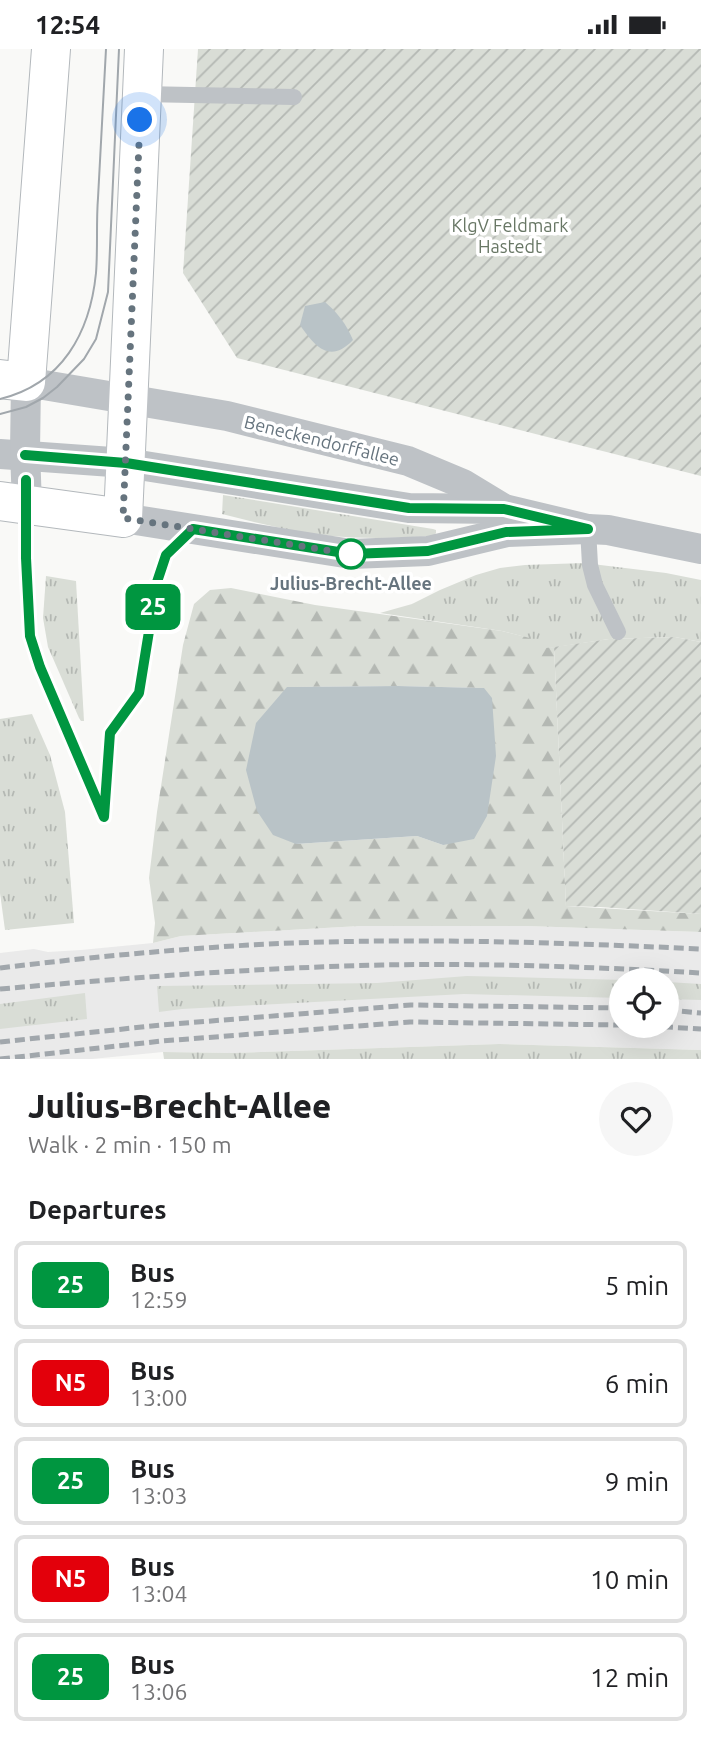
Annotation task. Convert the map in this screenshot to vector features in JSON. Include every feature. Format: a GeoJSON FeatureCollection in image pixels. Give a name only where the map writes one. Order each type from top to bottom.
{"type":"FeatureCollection","features":[{"type":"Feature","properties":{"kind":"main road"},"geometry":{"type":"LineString","coordinates":[[13,381],[51,49]]}},
{"type":"Feature","properties":{"kind":"main road"},"geometry":{"type":"LineString","coordinates":[[123,518],[144,49]]}},
{"type":"Feature","properties":{"kind":"main road","name":"Beneckendorffallee"},"geometry":{"type":"LineString","coordinates":[[13,503],[123,518]]}},
{"type":"Feature","properties":{"kind":"street","name":"Beneckendorffallee"},"geometry":{"type":"LineString","coordinates":[[13,381],[227,416],[408,461],[463,484],[504,509]]}},
{"type":"Feature","properties":{"kind":"street"},"geometry":{"type":"LineString","coordinates":[[13,381],[13,503]]}},
{"type":"Feature","properties":{"kind":"street","name":"Beneckendorffallee"},"geometry":{"type":"LineString","coordinates":[[12,454],[126,463],[409,508],[504,509],[588,529]]}},
{"type":"Feature","properties":{"kind":"street","name":"Beneckendorffallee"},"geometry":{"type":"LineString","coordinates":[[123,518],[351,554],[428,551],[506,532],[588,529],[608,530],[701,549]]}},
{"type":"Feature","properties":{"kind":"lane"},"geometry":{"type":"LineString","coordinates":[[141,94],[294,97]]}},
{"type":"Feature","properties":{"kind":"lane"},"geometry":{"type":"LineString","coordinates":[[588,529],[590,565],[595,585],[618,632]]}},
{"type":"Feature","properties":{"kind":"shaded area"},"geometry":{"type":"Polygon","coordinates":[[[325,302],[341,319],[353,340],[337,351],[330,352],[317,346],[300,325],[305,306],[325,302]]]}},
{"type":"Feature","properties":{"kind":"shaded area"},"geometry":{"type":"Polygon","coordinates":[[[287,687],[484,688],[492,698],[496,756],[487,816],[474,839],[443,845],[417,836],[296,844],[273,835],[257,811],[246,770],[256,723],[287,687]]]}},
{"type":"Feature","properties":{"kind":"shaded area"},"geometry":{"type":"Polygon","coordinates":[[[360,926],[527,926],[701,932],[701,1050],[499,1044],[232,1053],[163,1052],[92,1059],[0,1059],[0,953],[34,949],[48,952],[81,950],[153,943],[181,936],[360,926]]]}},
{"type":"Feature","properties":{"kind":"green space","name":"KlgV Feldmark Hastedt"},"geometry":{"type":"Polygon","coordinates":[[[198,49],[701,49],[701,476],[237,358],[183,273],[198,49]]]}},
{"type":"Feature","properties":{"kind":"green space"},"geometry":{"type":"Polygon","coordinates":[[[223,495],[433,529],[436,533],[434,536],[369,538],[303,532],[222,514],[223,495]]]}},
{"type":"Feature","properties":{"kind":"green space"},"geometry":{"type":"Polygon","coordinates":[[[584,563],[701,580],[701,642],[675,637],[609,639],[530,651],[529,638],[502,631],[380,613],[412,604],[476,575],[500,568],[584,563]]]}},
{"type":"Feature","properties":{"kind":"green space"},"geometry":{"type":"Polygon","coordinates":[[[46,576],[76,581],[84,721],[79,718],[48,647],[43,618],[46,576]]]}},
{"type":"Feature","properties":{"kind":"green space"},"geometry":{"type":"Polygon","coordinates":[[[231,588],[315,605],[502,631],[530,638],[530,650],[554,647],[566,906],[701,914],[701,932],[527,926],[360,926],[181,936],[153,943],[155,923],[149,878],[183,645],[194,604],[210,590],[231,588]],[[287,687],[296,844],[417,836],[443,845],[484,688],[287,687]]]}},
{"type":"Feature","properties":{"kind":"green space"},"geometry":{"type":"Polygon","coordinates":[[[675,637],[701,642],[701,914],[566,906],[554,647],[609,639],[675,637]]]}},
{"type":"Feature","properties":{"kind":"green space"},"geometry":{"type":"Polygon","coordinates":[[[32,714],[50,755],[65,812],[74,923],[5,930],[0,893],[0,719],[32,714]]]}},
{"type":"Feature","properties":{"kind":"green space"},"geometry":{"type":"Polygon","coordinates":[[[467,976],[609,980],[609,998],[464,994],[159,1012],[157,986],[377,983],[467,976]]]}},
{"type":"Feature","properties":{"kind":"green space"},"geometry":{"type":"Polygon","coordinates":[[[679,983],[701,984],[701,1000],[679,999],[679,983]]]}},
{"type":"Feature","properties":{"kind":"green space"},"geometry":{"type":"Polygon","coordinates":[[[85,993],[87,1019],[0,1029],[0,1004],[85,993]]]}},
{"type":"Feature","properties":{"kind":"green space"},"geometry":{"type":"Polygon","coordinates":[[[499,1044],[701,1050],[701,1059],[164,1059],[163,1052],[232,1053],[499,1044]]]}},
{"type":"Feature","properties":{"kind":"tram line"},"geometry":{"type":"LineString","coordinates":[[0,399],[22,392],[56,368],[69,353],[87,316],[96,273],[106,49]]}},
{"type":"Feature","properties":{"kind":"tram line"},"geometry":{"type":"LineString","coordinates":[[0,414],[26,407],[43,398],[84,359],[96,339],[108,292],[119,49]]}},
{"type":"Feature","properties":{"kind":"railway"},"geometry":{"type":"LineString","coordinates":[[0,968],[249,945],[362,941],[475,941],[701,949]]}},
{"type":"Feature","properties":{"kind":"railway"},"geometry":{"type":"LineString","coordinates":[[0,989],[286,968],[382,965],[541,966],[701,973]]}},
{"type":"Feature","properties":{"kind":"railway"},"geometry":{"type":"LineString","coordinates":[[0,1042],[161,1025],[411,1005],[609,1008]]}},
{"type":"Feature","properties":{"kind":"railway"},"geometry":{"type":"LineString","coordinates":[[679,1011],[701,1013]]}},
{"type":"Feature","properties":{"kind":"railway"},"geometry":{"type":"LineString","coordinates":[[0,1059],[162,1041],[410,1022],[609,1025]]}},
{"type":"Feature","properties":{"kind":"railway"},"geometry":{"type":"LineString","coordinates":[[679,1028],[701,1029]]}},
{"type":"Feature","properties":{"kind":"bus line","name":"25"},"geometry":{"type":"LineString","coordinates":[[25,455],[126,463],[409,508],[504,509],[588,529],[506,532],[428,551],[351,554],[193,529],[166,555],[157,582],[139,693],[110,733],[104,817],[40,667],[30,636],[26,480]]}},
{"type":"Feature","properties":{"kind":"place","name":"Julius-Brecht-Allee"},"geometry":{"type":"Point","coordinates":[351,554]}},
{"type":"Feature","properties":{"kind":"route"},"geometry":{"type":"LineString","coordinates":[[140,120],[123,518],[351,554]]}}]}
